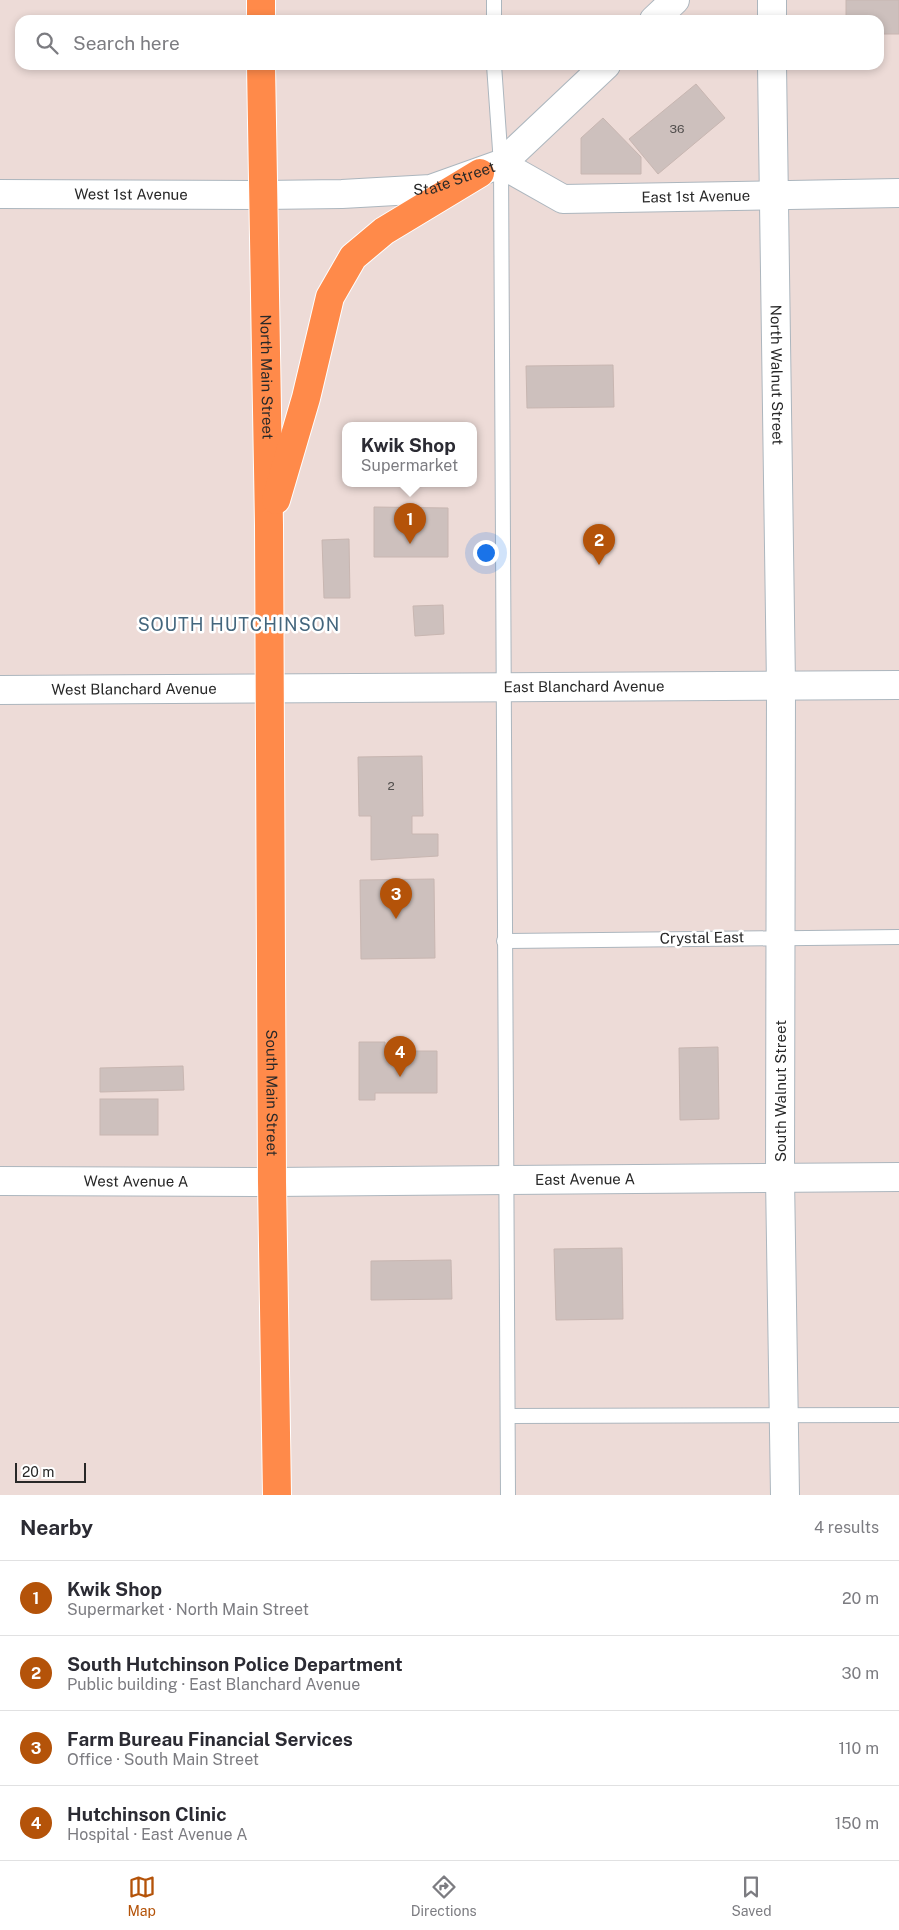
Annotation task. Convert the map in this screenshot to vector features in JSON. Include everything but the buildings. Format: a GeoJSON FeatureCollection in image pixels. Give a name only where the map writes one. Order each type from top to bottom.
{"type":"FeatureCollection","features":[{"type":"Feature","properties":{"kind":"main road"},"geometry":{"type":"LineString","coordinates":[[261,0],[261,15]]}},
{"type":"Feature","properties":{"kind":"main road","name":"North Main Street"},"geometry":{"type":"LineString","coordinates":[[261,70],[269,525],[269,689]]}},
{"type":"Feature","properties":{"kind":"main road"},"geometry":{"type":"LineString","coordinates":[[269,525],[306,398],[330,296],[353,257],[384,231],[490,168]]}},
{"type":"Feature","properties":{"kind":"main road","name":"South Main Street"},"geometry":{"type":"LineString","coordinates":[[269,689],[272,1182],[277,1495]]}},
{"type":"Feature","properties":{"kind":"street"},"geometry":{"type":"LineString","coordinates":[[659,15],[675,0]]}},
{"type":"Feature","properties":{"kind":"street"},"geometry":{"type":"LineString","coordinates":[[772,0],[772,15]]}},
{"type":"Feature","properties":{"kind":"street","name":"State Street"},"geometry":{"type":"LineString","coordinates":[[262,195],[342,194],[431,189],[490,168],[600,70]]}},
{"type":"Feature","properties":{"kind":"street","name":"North Walnut Street"},"geometry":{"type":"LineString","coordinates":[[772,70],[772,196],[781,686]]}},
{"type":"Feature","properties":{"kind":"street","name":"East 1st Avenue"},"geometry":{"type":"LineString","coordinates":[[490,168],[563,198],[899,194]]}},
{"type":"Feature","properties":{"kind":"street","name":"West 1st Avenue"},"geometry":{"type":"LineString","coordinates":[[0,194],[262,195]]}},
{"type":"Feature","properties":{"kind":"street","name":"East Blanchard Avenue"},"geometry":{"type":"LineString","coordinates":[[269,689],[899,685]]}},
{"type":"Feature","properties":{"kind":"street","name":"South Walnut Street"},"geometry":{"type":"LineString","coordinates":[[781,686],[782,938],[780,1178],[785,1495]]}},
{"type":"Feature","properties":{"kind":"street","name":"West Blanchard Avenue"},"geometry":{"type":"LineString","coordinates":[[0,690],[269,689]]}},
{"type":"Feature","properties":{"kind":"street","name":"East Avenue A"},"geometry":{"type":"LineString","coordinates":[[272,1182],[899,1177]]}},
{"type":"Feature","properties":{"kind":"street","name":"West Avenue A"},"geometry":{"type":"LineString","coordinates":[[0,1181],[272,1182]]}},
{"type":"Feature","properties":{"kind":"lane"},"geometry":{"type":"LineString","coordinates":[[494,0],[494,15]]}},
{"type":"Feature","properties":{"kind":"lane"},"geometry":{"type":"LineString","coordinates":[[494,70],[490,168],[505,687],[504,941],[508,1495]]}},
{"type":"Feature","properties":{"kind":"lane","name":"Crystal East"},"geometry":{"type":"LineString","coordinates":[[504,941],[899,937]]}},
{"type":"Feature","properties":{"kind":"lane"},"geometry":{"type":"LineString","coordinates":[[508,1416],[899,1415]]}},
{"type":"Feature","properties":{"kind":"place","name":"Kwik Shop"},"geometry":{"type":"Point","coordinates":[410,544]}},
{"type":"Feature","properties":{"kind":"place","name":"South Hutchinson Police Department"},"geometry":{"type":"Point","coordinates":[599,565]}},
{"type":"Feature","properties":{"kind":"place","name":"Farm Bureau Financial Services"},"geometry":{"type":"Point","coordinates":[396,919]}},
{"type":"Feature","properties":{"kind":"place","name":"Hutchinson Clinic"},"geometry":{"type":"Point","coordinates":[400,1077]}},
{"type":"Feature","properties":{"kind":"district","name":"SOUTH HUTCHINSON"},"geometry":{"type":"Point","coordinates":[239,625]}}]}
